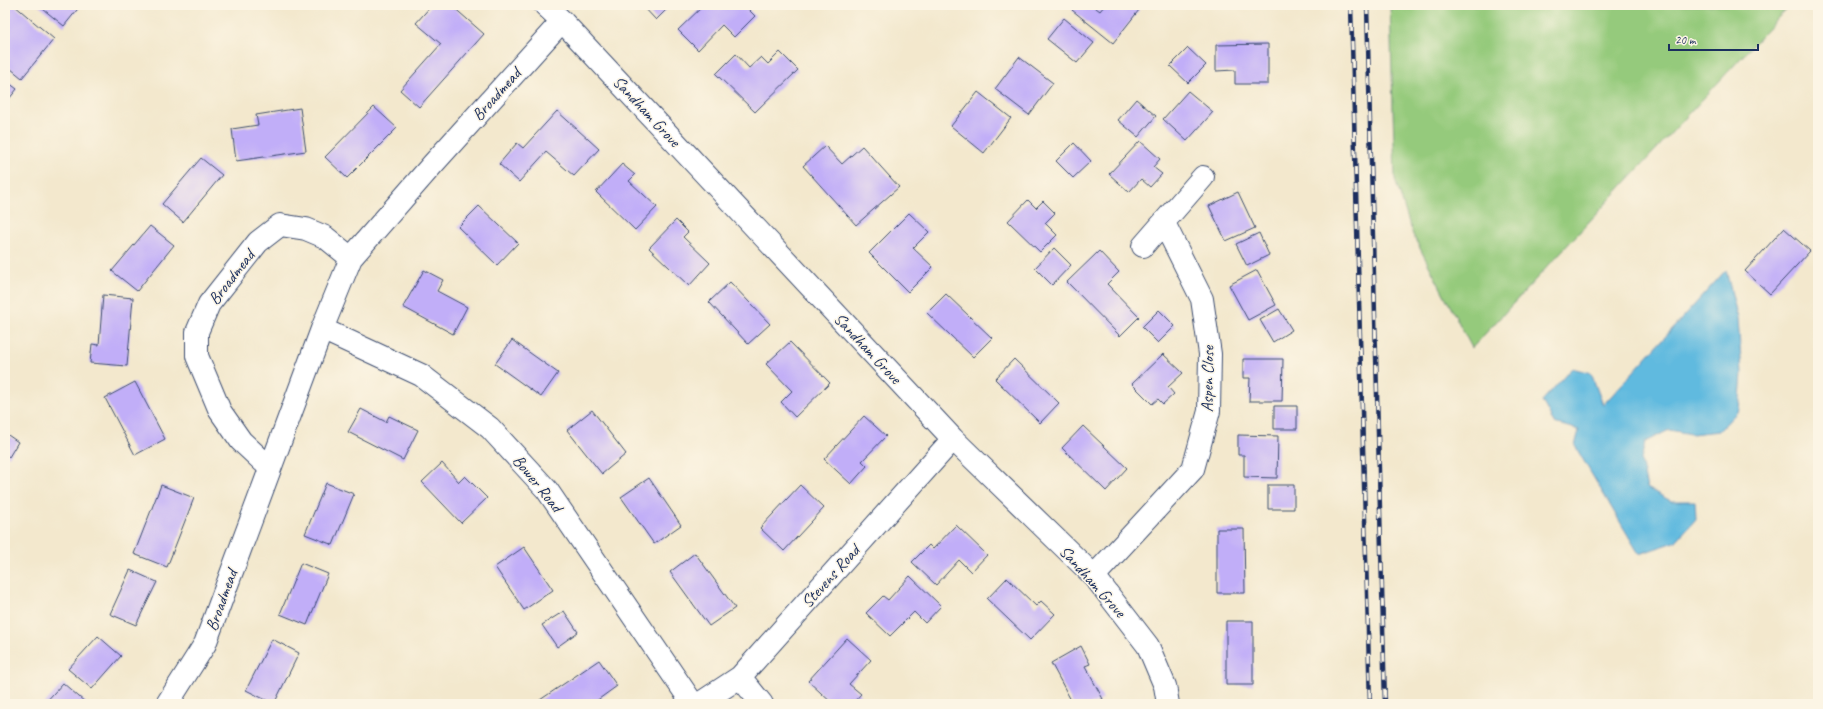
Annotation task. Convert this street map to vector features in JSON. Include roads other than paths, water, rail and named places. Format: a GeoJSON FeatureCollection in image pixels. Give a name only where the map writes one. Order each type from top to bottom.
{"type":"FeatureCollection","features":[{"type":"Feature","properties":{"kind":"street","name":"Sandham Grove"},"geometry":{"type":"LineString","coordinates":[[545,5],[562,21],[953,439],[1094,576],[1148,646],[1165,686],[1168,704]]}},
{"type":"Feature","properties":{"kind":"street","name":"Broadmead"},"geometry":{"type":"LineString","coordinates":[[167,704],[205,644],[322,329],[351,258],[433,164],[562,21]]}},
{"type":"Feature","properties":{"kind":"street"},"geometry":{"type":"LineString","coordinates":[[1143,246],[1203,178]]}},
{"type":"Feature","properties":{"kind":"street","name":"Aspen Close"},"geometry":{"type":"LineString","coordinates":[[1094,576],[1193,469],[1209,411],[1210,354],[1202,299],[1164,223]]}},
{"type":"Feature","properties":{"kind":"street","name":"Broadmead"},"geometry":{"type":"LineString","coordinates":[[270,468],[241,441],[220,411],[197,356],[197,332],[209,304],[258,242],[280,225],[306,229],[325,237],[351,258]]}},
{"type":"Feature","properties":{"kind":"street","name":"Bower Road"},"geometry":{"type":"LineString","coordinates":[[322,329],[421,375],[490,428],[547,490],[693,704]]}},
{"type":"Feature","properties":{"kind":"street","name":"Stevens Road"},"geometry":{"type":"LineString","coordinates":[[699,704],[740,677],[953,439]]}},
{"type":"Feature","properties":{"kind":"street"},"geometry":{"type":"LineString","coordinates":[[740,677],[762,704]]}},
{"type":"Feature","properties":{"kind":"water"},"geometry":{"type":"Polygon","coordinates":[[[1726,270],[1738,319],[1742,373],[1739,410],[1719,431],[1692,434],[1669,430],[1645,442],[1641,460],[1647,488],[1671,501],[1695,501],[1696,519],[1675,542],[1639,554],[1575,446],[1579,430],[1554,423],[1542,401],[1572,368],[1591,373],[1603,405],[1726,270]]]}},
{"type":"Feature","properties":{"kind":"railway"},"geometry":{"type":"LineString","coordinates":[[1351,5],[1370,704]]}},
{"type":"Feature","properties":{"kind":"railway"},"geometry":{"type":"LineString","coordinates":[[1367,5],[1385,704]]}}]}
